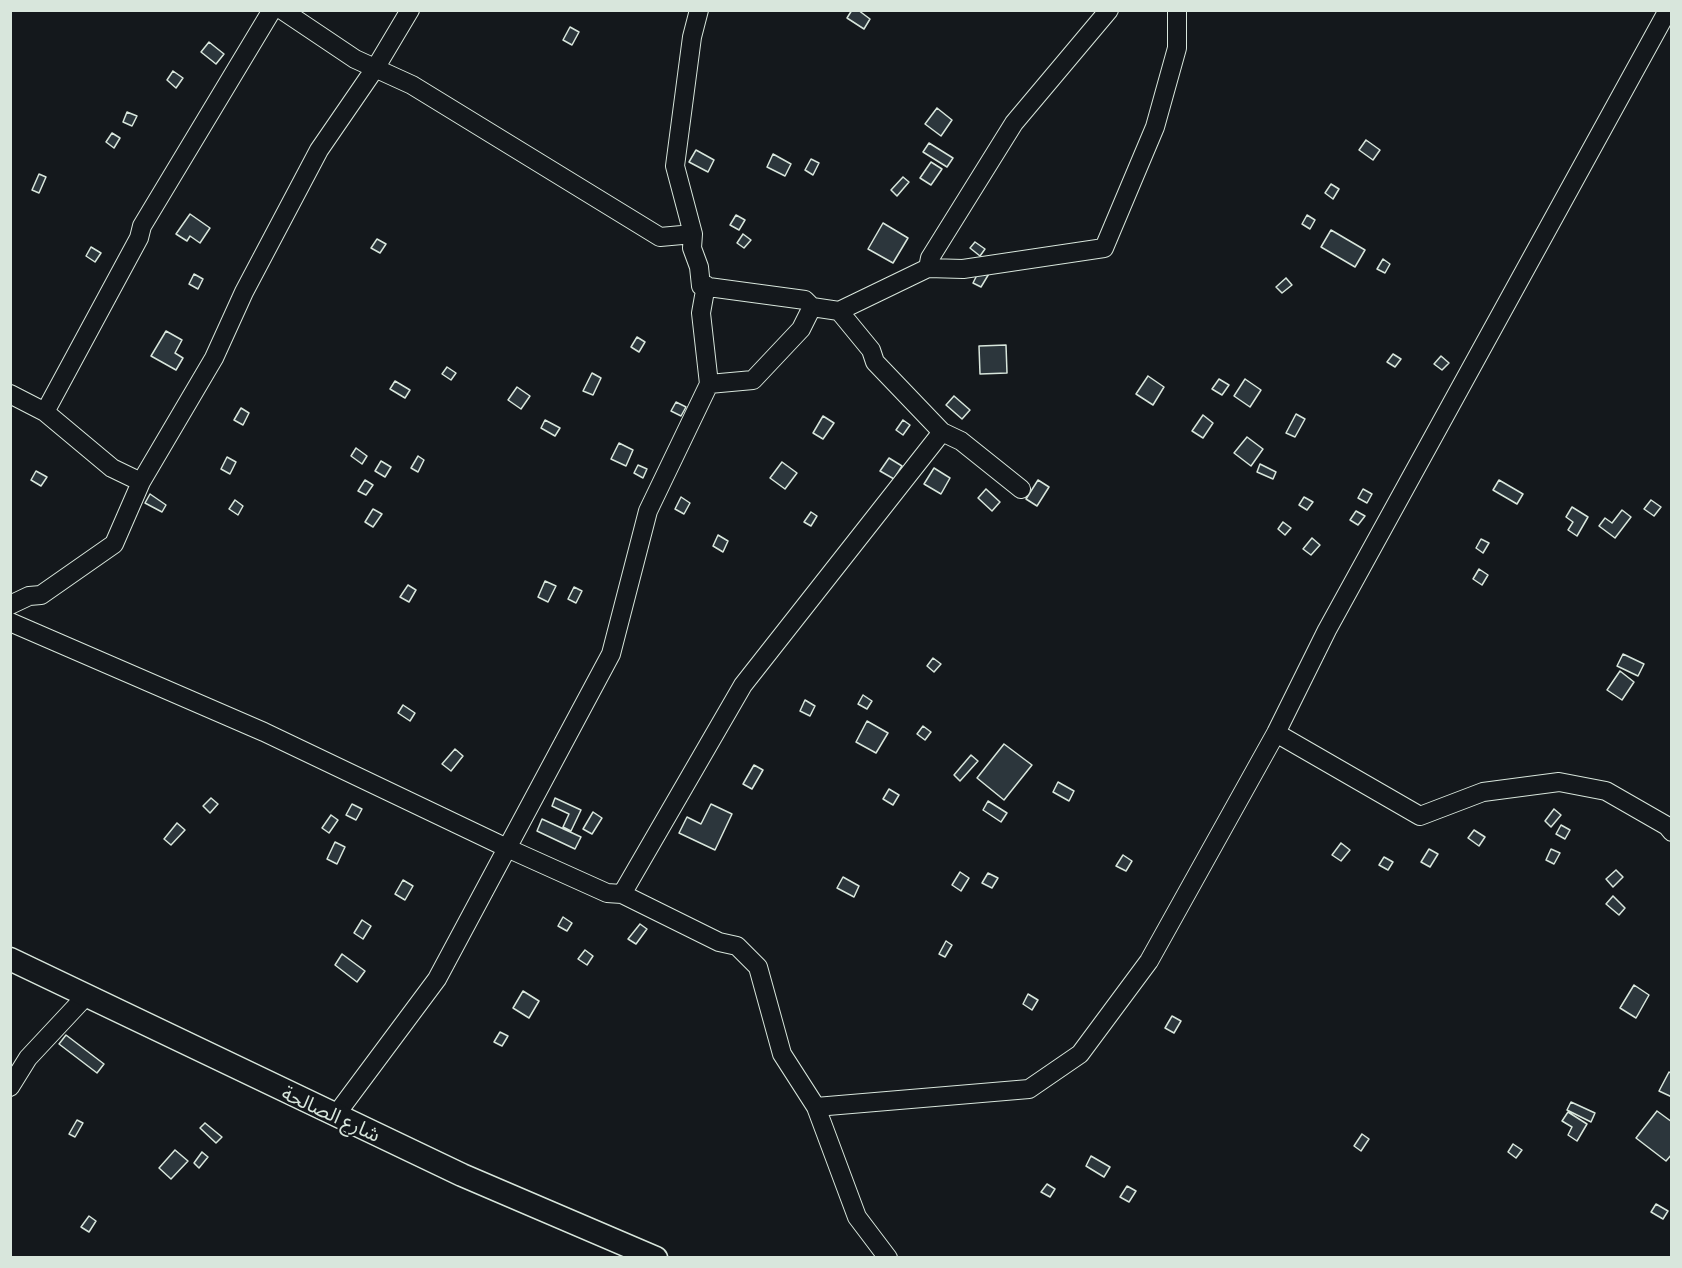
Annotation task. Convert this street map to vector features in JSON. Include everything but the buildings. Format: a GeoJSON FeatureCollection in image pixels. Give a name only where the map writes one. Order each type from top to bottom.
{"type":"FeatureCollection","features":[{"type":"Feature","properties":{"kind":"main road","name":"شارع الصالحة"},"geometry":{"type":"LineString","coordinates":[[10,959],[334,1116],[462,1175],[656,1257]]}},
{"type":"Feature","properties":{"kind":"street"},"geometry":{"type":"LineString","coordinates":[[45,412],[139,238],[142,226],[272,10]]}},
{"type":"Feature","properties":{"kind":"street"},"geometry":{"type":"LineString","coordinates":[[282,10],[355,59],[412,85],[660,237],[693,234]]}},
{"type":"Feature","properties":{"kind":"street"},"geometry":{"type":"LineString","coordinates":[[10,605],[29,596],[41,595],[114,543],[141,482],[214,358],[244,292],[319,150],[376,67],[410,10]]}},
{"type":"Feature","properties":{"kind":"street"},"geometry":{"type":"LineString","coordinates":[[334,1116],[437,979],[611,654],[648,511],[709,384],[701,313],[703,286],[692,248],[693,234],[675,166],[692,37],[699,10]]}},
{"type":"Feature","properties":{"kind":"street"},"geometry":{"type":"LineString","coordinates":[[928,268],[930,258],[1014,123],[1109,10]]}},
{"type":"Feature","properties":{"kind":"street"},"geometry":{"type":"LineString","coordinates":[[703,286],[805,300],[812,307],[839,310],[928,268],[963,269],[1104,248],[1155,127],[1177,48],[1177,10]]}},
{"type":"Feature","properties":{"kind":"street"},"geometry":{"type":"LineString","coordinates":[[816,1107],[1029,1089],[1080,1054],[1149,961],[1276,733],[1327,630],[1668,10]]}},
{"type":"Feature","properties":{"kind":"street"},"geometry":{"type":"LineString","coordinates":[[709,384],[753,380],[801,329],[812,307]]}},
{"type":"Feature","properties":{"kind":"street"},"geometry":{"type":"LineString","coordinates":[[839,310],[871,350],[874,362],[942,432],[961,441],[1022,489]]}},
{"type":"Feature","properties":{"kind":"street"},"geometry":{"type":"LineString","coordinates":[[10,394],[45,412],[112,468],[141,482]]}},
{"type":"Feature","properties":{"kind":"street"},"geometry":{"type":"LineString","coordinates":[[622,894],[742,685],[942,432]]}},
{"type":"Feature","properties":{"kind":"street"},"geometry":{"type":"LineString","coordinates":[[10,622],[264,732],[607,893],[622,894],[719,942],[737,946],[758,968],[782,1054],[816,1107],[857,1217],[888,1257]]}},
{"type":"Feature","properties":{"kind":"street"},"geometry":{"type":"LineString","coordinates":[[1276,733],[1420,816],[1483,792],[1559,782],[1606,790],[1667,826],[1671,832]]}},
{"type":"Feature","properties":{"kind":"street"},"geometry":{"type":"LineString","coordinates":[[10,1087],[28,1058],[85,997]]}}]}
